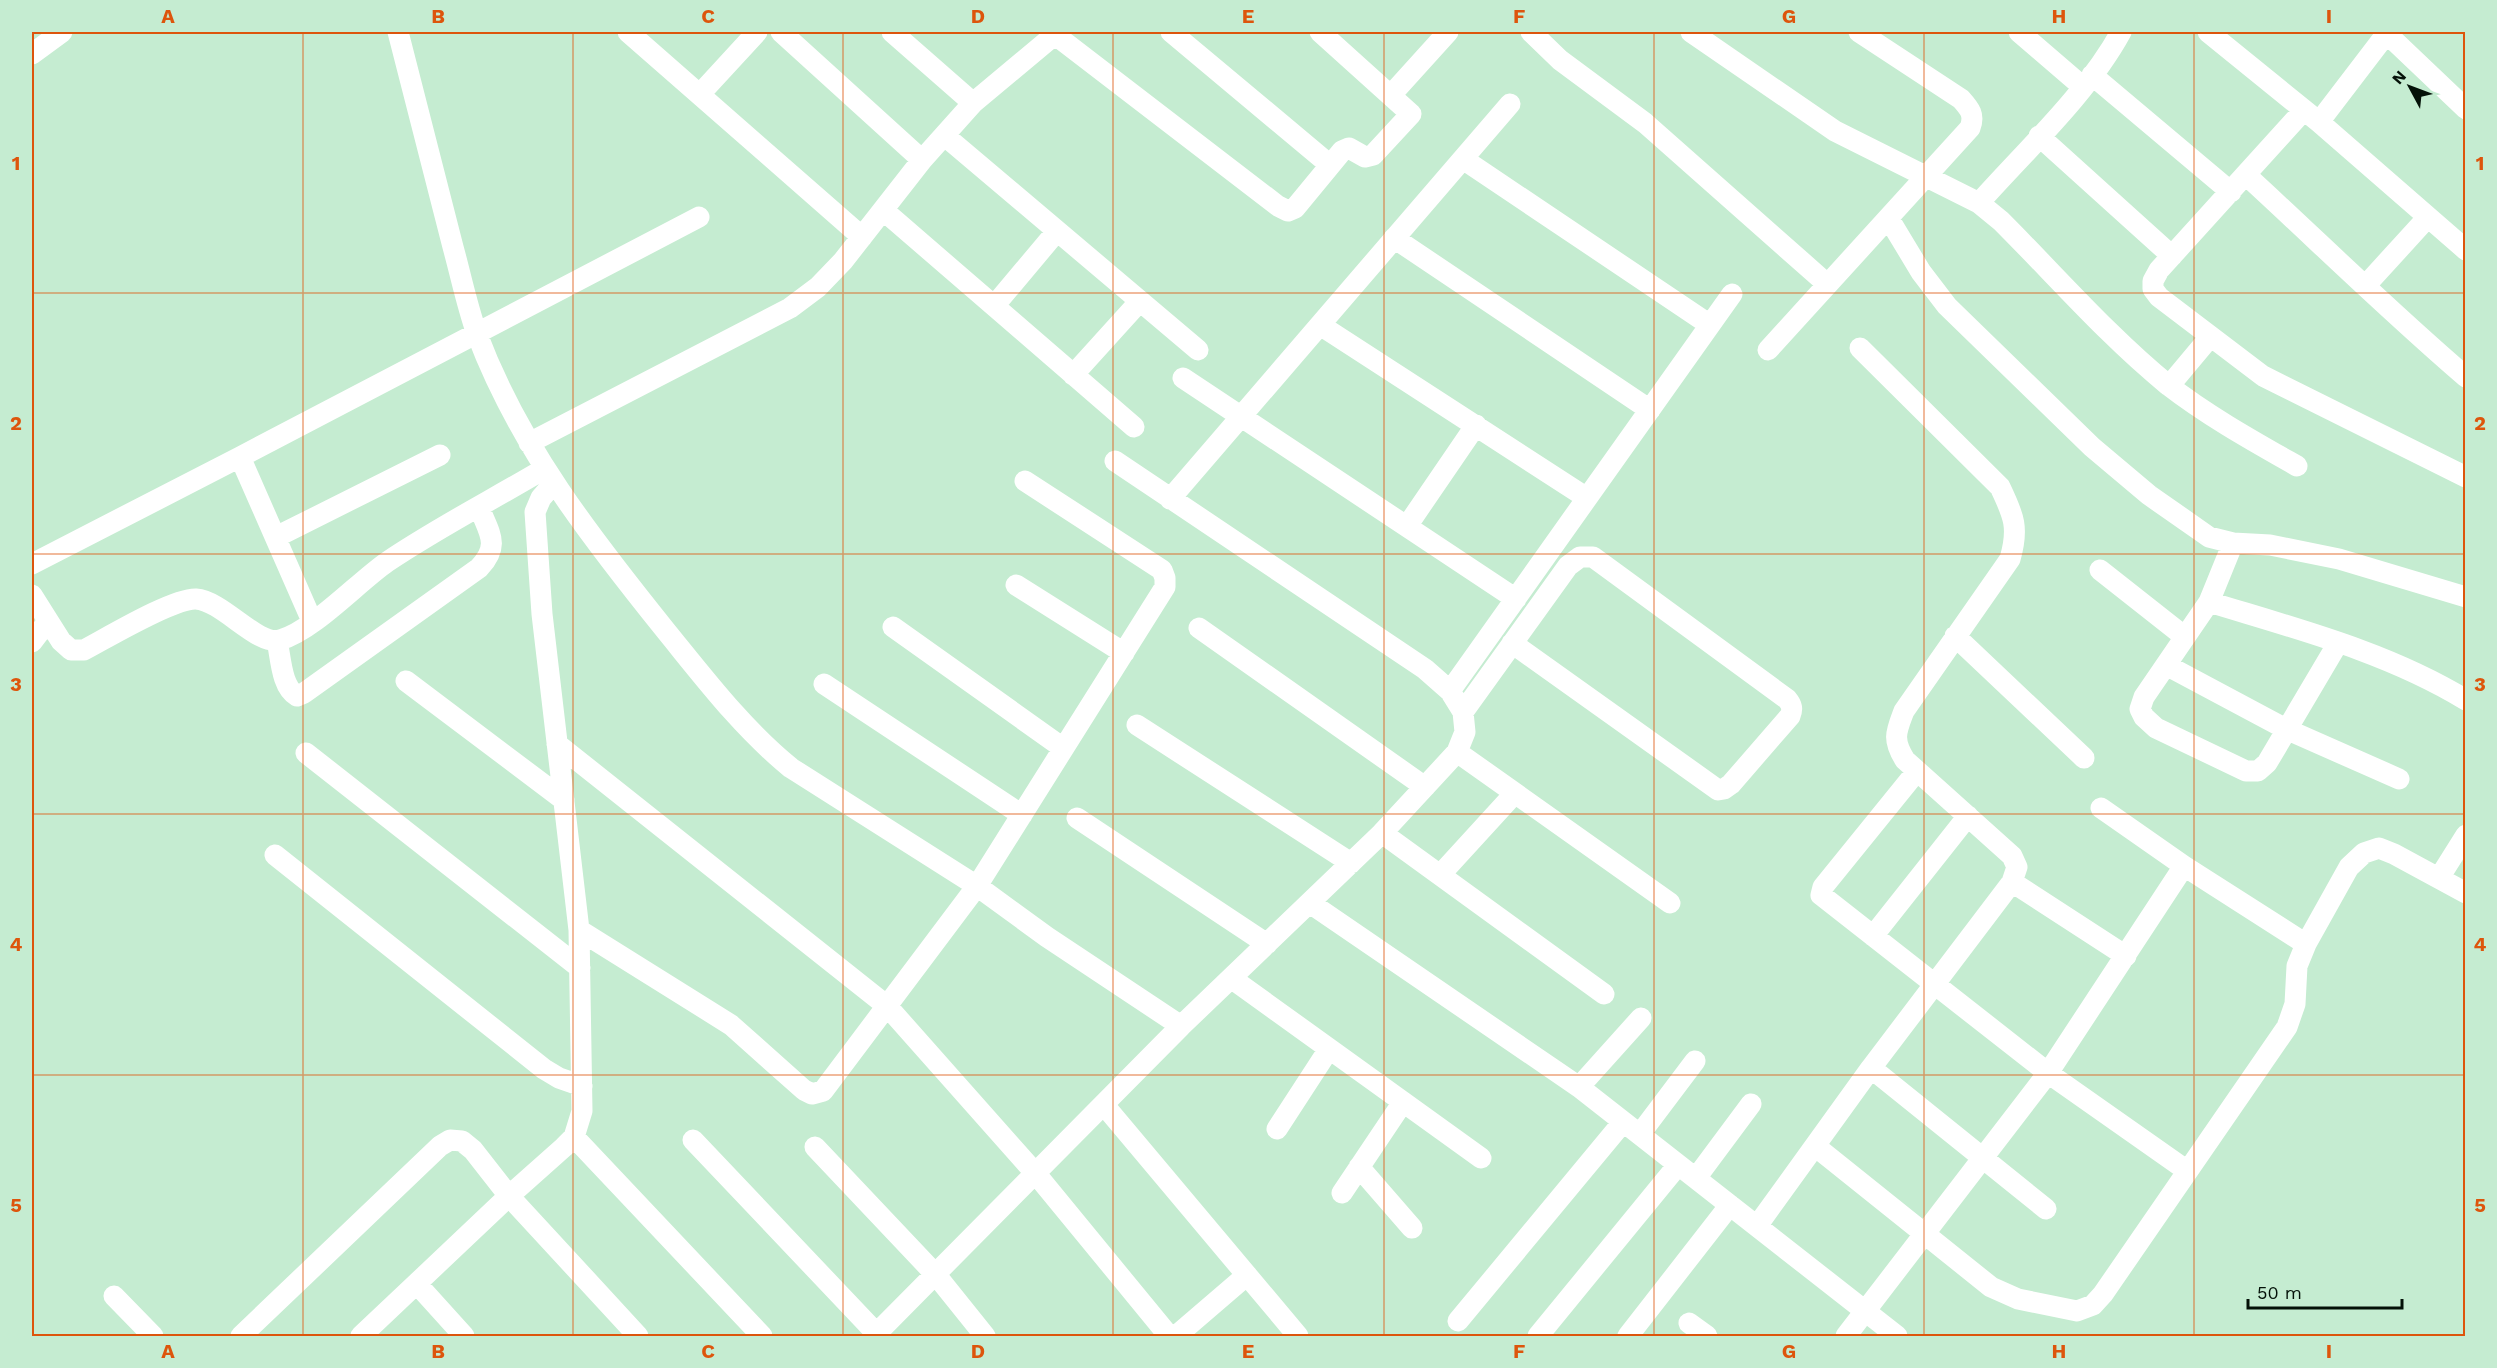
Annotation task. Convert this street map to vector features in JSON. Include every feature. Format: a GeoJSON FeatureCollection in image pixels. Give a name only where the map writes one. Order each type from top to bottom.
{"type":"FeatureCollection","features":[{"type":"Feature","properties":{"kind":"street"},"geometry":{"type":"LineString","coordinates":[[32,54],[62,32]]}},
{"type":"Feature","properties":{"kind":"street"},"geometry":{"type":"LineString","coordinates":[[398,32],[476,332],[494,375],[529,443],[549,476],[614,567],[716,693],[767,748],[791,768],[977,886],[1047,937],[1181,1026]]}},
{"type":"Feature","properties":{"kind":"street"},"geometry":{"type":"LineString","coordinates":[[628,32],[862,237]]}},
{"type":"Feature","properties":{"kind":"street"},"geometry":{"type":"LineString","coordinates":[[700,94],[757,32]]}},
{"type":"Feature","properties":{"kind":"street"},"geometry":{"type":"LineString","coordinates":[[781,32],[922,160]]}},
{"type":"Feature","properties":{"kind":"street"},"geometry":{"type":"LineString","coordinates":[[892,32],[974,103]]}},
{"type":"Feature","properties":{"kind":"street"},"geometry":{"type":"LineString","coordinates":[[1171,32],[1330,165]]}},
{"type":"Feature","properties":{"kind":"street"},"geometry":{"type":"LineString","coordinates":[[529,443],[790,308],[818,287],[862,237],[922,160],[974,103],[1056,33],[1288,211],[1296,208],[1342,151],[1349,148],[1365,157],[1373,155],[1411,114],[1320,32]]}},
{"type":"Feature","properties":{"kind":"street"},"geometry":{"type":"LineString","coordinates":[[1531,32],[1560,60],[1645,123],[1827,284]]}},
{"type":"Feature","properties":{"kind":"street"},"geometry":{"type":"LineString","coordinates":[[1691,32],[1835,131],[1979,202],[2001,221],[2138,359],[2169,386],[2247,437],[2297,466]]}},
{"type":"Feature","properties":{"kind":"street"},"geometry":{"type":"LineString","coordinates":[[1768,350],[1928,177],[1971,128],[1974,120],[1971,110],[1961,99],[1859,32]]}},
{"type":"Feature","properties":{"kind":"street"},"geometry":{"type":"LineString","coordinates":[[2019,32],[2087,81],[2231,192]]}},
{"type":"Feature","properties":{"kind":"street"},"geometry":{"type":"LineString","coordinates":[[1979,202],[2087,81],[2121,32]]}},
{"type":"Feature","properties":{"kind":"street"},"geometry":{"type":"LineString","coordinates":[[2208,32],[2312,116],[2466,250]]}},
{"type":"Feature","properties":{"kind":"street"},"geometry":{"type":"LineString","coordinates":[[2466,109],[2386,32],[2312,116],[2246,175],[2172,256],[2153,281],[2153,290],[2159,297],[2263,376],[2466,477]]}},
{"type":"Feature","properties":{"kind":"street"},"geometry":{"type":"LineString","coordinates":[[1391,95],[1445,33]]}},
{"type":"Feature","properties":{"kind":"street"},"geometry":{"type":"LineString","coordinates":[[1170,499],[1510,104]]}},
{"type":"Feature","properties":{"kind":"street"},"geometry":{"type":"LineString","coordinates":[[945,136],[1198,350]]}},
{"type":"Feature","properties":{"kind":"street"},"geometry":{"type":"LineString","coordinates":[[2039,136],[2172,256]]}},
{"type":"Feature","properties":{"kind":"street"},"geometry":{"type":"LineString","coordinates":[[1463,159],[1710,325]]}},
{"type":"Feature","properties":{"kind":"street"},"geometry":{"type":"LineString","coordinates":[[2246,175],[2366,285],[2397,317],[2466,377]]}},
{"type":"Feature","properties":{"kind":"street"},"geometry":{"type":"LineString","coordinates":[[884,210],[1134,427]]}},
{"type":"Feature","properties":{"kind":"street"},"geometry":{"type":"LineString","coordinates":[[32,564],[699,217]]}},
{"type":"Feature","properties":{"kind":"street"},"geometry":{"type":"LineString","coordinates":[[2366,285],[2428,217]]}},
{"type":"Feature","properties":{"kind":"street"},"geometry":{"type":"LineString","coordinates":[[1889,219],[1921,272],[1947,306],[2091,447],[2149,495],[2209,537],[2233,543],[2270,545],[2339,559],[2466,597]]}},
{"type":"Feature","properties":{"kind":"street"},"geometry":{"type":"LineString","coordinates":[[994,306],[1057,231]]}},
{"type":"Feature","properties":{"kind":"street"},"geometry":{"type":"LineString","coordinates":[[1394,238],[1650,410]]}},
{"type":"Feature","properties":{"kind":"street"},"geometry":{"type":"LineString","coordinates":[[1450,692],[1732,294]]}},
{"type":"Feature","properties":{"kind":"street"},"geometry":{"type":"LineString","coordinates":[[1073,375],[1140,301]]}},
{"type":"Feature","properties":{"kind":"street"},"geometry":{"type":"LineString","coordinates":[[1320,324],[1587,498]]}},
{"type":"Feature","properties":{"kind":"street"},"geometry":{"type":"LineString","coordinates":[[2169,386],[2210,337]]}},
{"type":"Feature","properties":{"kind":"street"},"geometry":{"type":"LineString","coordinates":[[1757,1226],[1871,1068],[2012,882],[2017,867],[2012,856],[1917,771],[1896,747],[1896,731],[1904,711],[2010,559],[2016,540],[2012,513],[2000,488],[1860,348]]}},
{"type":"Feature","properties":{"kind":"street"},"geometry":{"type":"LineString","coordinates":[[1183,378],[1516,598]]}},
{"type":"Feature","properties":{"kind":"street"},"geometry":{"type":"LineString","coordinates":[[1407,526],[1476,426]]}},
{"type":"Feature","properties":{"kind":"street"},"geometry":{"type":"LineString","coordinates":[[276,537],[440,455]]}},
{"type":"Feature","properties":{"kind":"street"},"geometry":{"type":"LineString","coordinates":[[240,457],[312,621]]}},
{"type":"Feature","properties":{"kind":"street"},"geometry":{"type":"LineString","coordinates":[[693,1140],[875,1335],[1181,1026],[1382,833],[1457,752],[1464,732],[1463,711],[1450,692],[1425,669],[1115,461]]}},
{"type":"Feature","properties":{"kind":"street"},"geometry":{"type":"LineString","coordinates":[[32,596],[61,641],[71,650],[84,650],[173,605],[195,599],[213,604],[261,636],[277,641],[292,635],[312,621],[387,562],[479,507],[549,476]]}},
{"type":"Feature","properties":{"kind":"street"},"geometry":{"type":"LineString","coordinates":[[362,1336],[574,1137],[582,1111],[579,930],[542,614],[536,512],[549,476]]}},
{"type":"Feature","properties":{"kind":"street"},"geometry":{"type":"LineString","coordinates":[[579,930],[731,1025],[804,1090],[812,1094],[823,1091],[977,886],[1164,587],[1165,578],[1162,570],[1025,481]]}},
{"type":"Feature","properties":{"kind":"street"},"geometry":{"type":"LineString","coordinates":[[277,641],[286,685],[297,696],[304,693],[479,568],[489,558],[493,548],[492,538],[479,507]]}},
{"type":"Feature","properties":{"kind":"street"},"geometry":{"type":"LineString","coordinates":[[2233,543],[2210,602],[2144,697],[2140,709],[2144,717],[2156,728],[2246,771],[2258,771],[2267,763],[2338,643]]}},
{"type":"Feature","properties":{"kind":"street"},"geometry":{"type":"LineString","coordinates":[[1463,711],[1512,643],[1568,566],[1580,557],[1593,557],[1787,699],[1792,710],[1790,716],[1731,784],[1718,790],[1512,643]]}},
{"type":"Feature","properties":{"kind":"street"},"geometry":{"type":"LineString","coordinates":[[2100,570],[2185,637]]}},
{"type":"Feature","properties":{"kind":"street"},"geometry":{"type":"LineString","coordinates":[[1016,585],[1124,653]]}},
{"type":"Feature","properties":{"kind":"street"},"geometry":{"type":"LineString","coordinates":[[2210,602],[2398,664],[2433,680],[2466,700]]}},
{"type":"Feature","properties":{"kind":"street"},"geometry":{"type":"LineString","coordinates":[[32,642],[48,621]]}},
{"type":"Feature","properties":{"kind":"street"},"geometry":{"type":"LineString","coordinates":[[893,627],[1063,748]]}},
{"type":"Feature","properties":{"kind":"street"},"geometry":{"type":"LineString","coordinates":[[1199,628],[1425,787]]}},
{"type":"Feature","properties":{"kind":"street"},"geometry":{"type":"LineString","coordinates":[[1955,636],[2084,758]]}},
{"type":"Feature","properties":{"kind":"street"},"geometry":{"type":"LineString","coordinates":[[2166,665],[2286,729],[2399,779]]}},
{"type":"Feature","properties":{"kind":"street"},"geometry":{"type":"LineString","coordinates":[[406,681],[564,800]]}},
{"type":"Feature","properties":{"kind":"street"},"geometry":{"type":"LineString","coordinates":[[824,684],[1022,815]]}},
{"type":"Feature","properties":{"kind":"street"},"geometry":{"type":"LineString","coordinates":[[1137,725],[1351,863]]}},
{"type":"Feature","properties":{"kind":"street"},"geometry":{"type":"LineString","coordinates":[[558,744],[887,1006],[1036,1174],[1169,1336]]}},
{"type":"Feature","properties":{"kind":"street"},"geometry":{"type":"LineString","coordinates":[[1457,752],[1670,903]]}},
{"type":"Feature","properties":{"kind":"street"},"geometry":{"type":"LineString","coordinates":[[306,753],[580,968]]}},
{"type":"Feature","properties":{"kind":"street"},"geometry":{"type":"LineString","coordinates":[[1917,771],[1823,887],[1821,895],[2048,1072],[2186,1170]]}},
{"type":"Feature","properties":{"kind":"street"},"geometry":{"type":"LineString","coordinates":[[1440,875],[1515,793]]}},
{"type":"Feature","properties":{"kind":"street"},"geometry":{"type":"LineString","coordinates":[[2101,808],[2184,866],[2306,944]]}},
{"type":"Feature","properties":{"kind":"street"},"geometry":{"type":"LineString","coordinates":[[1873,936],[1968,816]]}},
{"type":"Feature","properties":{"kind":"street"},"geometry":{"type":"LineString","coordinates":[[1077,818],[1267,944]]}},
{"type":"Feature","properties":{"kind":"street"},"geometry":{"type":"LineString","coordinates":[[1382,833],[1604,994]]}},
{"type":"Feature","properties":{"kind":"street"},"geometry":{"type":"LineString","coordinates":[[2439,878],[2466,835]]}},
{"type":"Feature","properties":{"kind":"street"},"geometry":{"type":"LineString","coordinates":[[1815,1146],[1991,1287],[2018,1299],[2078,1311],[2093,1305],[2103,1294],[2186,1170],[2287,1027],[2295,1004],[2297,966],[2306,944],[2349,867],[2364,853],[2379,848],[2466,892]]}},
{"type":"Feature","properties":{"kind":"street"},"geometry":{"type":"LineString","coordinates":[[275,855],[544,1070],[582,1086]]}},
{"type":"Feature","properties":{"kind":"street"},"geometry":{"type":"LineString","coordinates":[[1846,1336],[2048,1072],[2184,866]]}},
{"type":"Feature","properties":{"kind":"street"},"geometry":{"type":"LineString","coordinates":[[2012,882],[2126,956]]}},
{"type":"Feature","properties":{"kind":"street"},"geometry":{"type":"LineString","coordinates":[[1310,903],[1579,1088],[1897,1336]]}},
{"type":"Feature","properties":{"kind":"street"},"geometry":{"type":"LineString","coordinates":[[1231,978],[1481,1158]]}},
{"type":"Feature","properties":{"kind":"street"},"geometry":{"type":"LineString","coordinates":[[1579,1088],[1641,1018]]}},
{"type":"Feature","properties":{"kind":"street"},"geometry":{"type":"LineString","coordinates":[[1277,1129],[1329,1049]]}},
{"type":"Feature","properties":{"kind":"street"},"geometry":{"type":"LineString","coordinates":[[1458,1321],[1631,1128],[1695,1061]]}},
{"type":"Feature","properties":{"kind":"street"},"geometry":{"type":"LineString","coordinates":[[1871,1068],[2046,1209]]}},
{"type":"Feature","properties":{"kind":"street"},"geometry":{"type":"LineString","coordinates":[[1342,1193],[1403,1102]]}},
{"type":"Feature","properties":{"kind":"street"},"geometry":{"type":"LineString","coordinates":[[1696,1178],[1751,1104]]}},
{"type":"Feature","properties":{"kind":"street"},"geometry":{"type":"LineString","coordinates":[[1104,1105],[1298,1336]]}},
{"type":"Feature","properties":{"kind":"street"},"geometry":{"type":"LineString","coordinates":[[574,1137],[762,1336]]}},
{"type":"Feature","properties":{"kind":"street"},"geometry":{"type":"LineString","coordinates":[[242,1336],[440,1146],[450,1140],[462,1142],[473,1150],[509,1196],[638,1336]]}},
{"type":"Feature","properties":{"kind":"street"},"geometry":{"type":"LineString","coordinates":[[814,1147],[936,1275],[985,1336]]}},
{"type":"Feature","properties":{"kind":"street"},"geometry":{"type":"LineString","coordinates":[[1538,1336],[1678,1165]]}},
{"type":"Feature","properties":{"kind":"street"},"geometry":{"type":"LineString","coordinates":[[1359,1167],[1412,1228]]}},
{"type":"Feature","properties":{"kind":"street"},"geometry":{"type":"LineString","coordinates":[[1628,1336],[1730,1205]]}},
{"type":"Feature","properties":{"kind":"street"},"geometry":{"type":"LineString","coordinates":[[1176,1336],[1247,1275]]}},
{"type":"Feature","properties":{"kind":"street"},"geometry":{"type":"LineString","coordinates":[[417,1284],[464,1336]]}},
{"type":"Feature","properties":{"kind":"street"},"geometry":{"type":"LineString","coordinates":[[114,1296],[153,1336]]}},
{"type":"Feature","properties":{"kind":"street"},"geometry":{"type":"LineString","coordinates":[[1689,1323],[1707,1336]]}}]}
